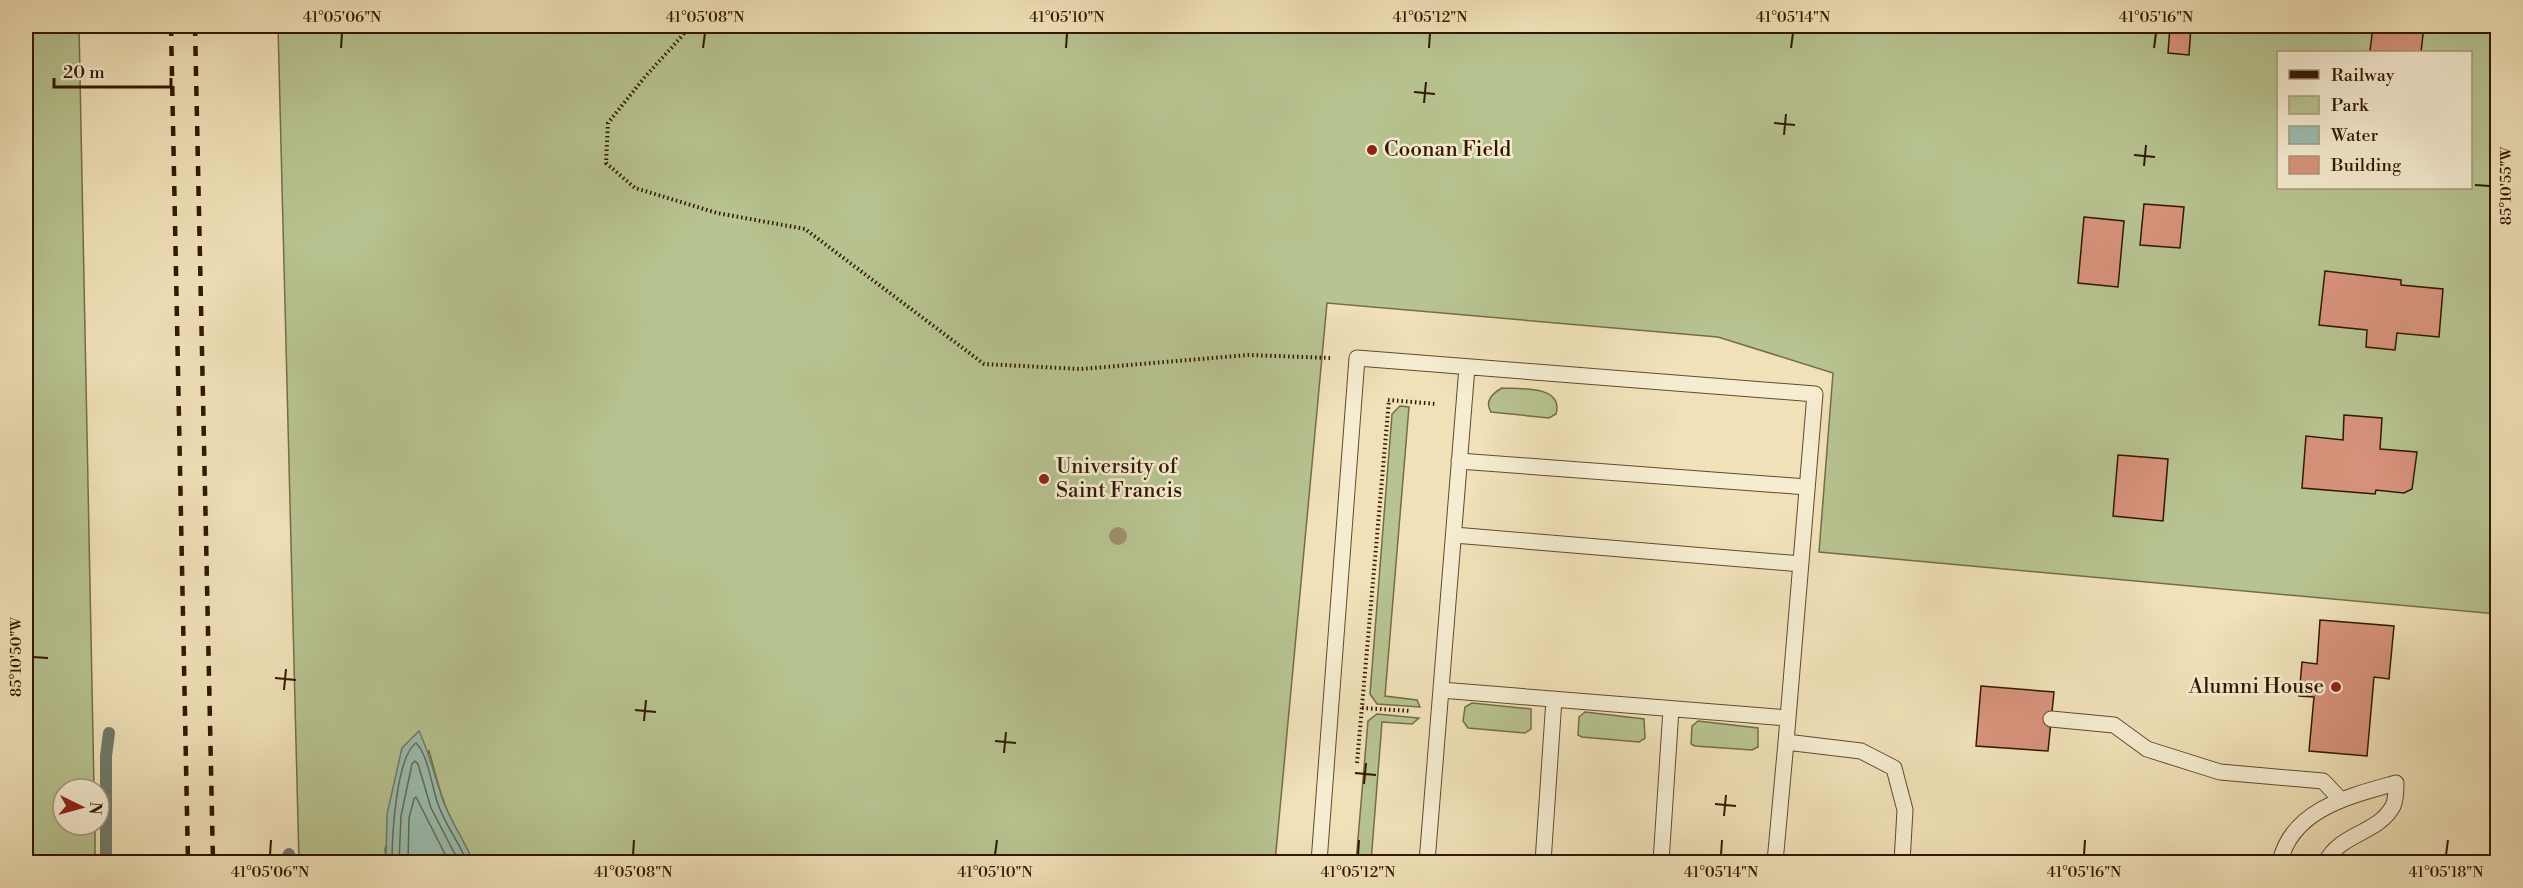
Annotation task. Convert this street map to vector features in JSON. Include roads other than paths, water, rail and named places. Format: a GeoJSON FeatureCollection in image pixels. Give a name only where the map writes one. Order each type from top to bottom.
{"type":"FeatureCollection","features":[{"type":"Feature","properties":{"kind":"lane"},"geometry":{"type":"LineString","coordinates":[[1319,862],[1357,358],[1815,394],[1775,862]]}},
{"type":"Feature","properties":{"kind":"lane"},"geometry":{"type":"LineString","coordinates":[[1427,862],[1467,367]]}},
{"type":"Feature","properties":{"kind":"lane"},"geometry":{"type":"LineString","coordinates":[[1460,461],[1807,487]]}},
{"type":"Feature","properties":{"kind":"lane"},"geometry":{"type":"LineString","coordinates":[[1454,535],[1801,564]]}},
{"type":"Feature","properties":{"kind":"lane"},"geometry":{"type":"LineString","coordinates":[[1441,690],[1788,718]]}},
{"type":"Feature","properties":{"kind":"lane"},"geometry":{"type":"LineString","coordinates":[[1543,862],[1554,699]]}},
{"type":"Feature","properties":{"kind":"lane"},"geometry":{"type":"LineString","coordinates":[[1661,862],[1671,709]]}},
{"type":"Feature","properties":{"kind":"lane"},"geometry":{"type":"LineString","coordinates":[[2051,719],[2114,725],[2146,749],[2220,772],[2323,781],[2341,800]]}},
{"type":"Feature","properties":{"kind":"lane"},"geometry":{"type":"LineString","coordinates":[[1786,742],[1861,751],[1894,768],[1905,810],[1902,862]]}},
{"type":"Feature","properties":{"kind":"lane"},"geometry":{"type":"LineString","coordinates":[[2280,862],[2284,846],[2303,821],[2341,800],[2396,783],[2394,805],[2380,824],[2352,836],[2330,854],[2326,862]]}},
{"type":"Feature","properties":{"kind":"water"},"geometry":{"type":"Polygon","coordinates":[[[419,731],[444,803],[473,862],[386,862],[387,814],[402,748],[419,731]]]}},
{"type":"Feature","properties":{"kind":"waterway"},"geometry":{"type":"LineString","coordinates":[[106,862],[106,756],[109,733]]}},
{"type":"Feature","properties":{"kind":"waterway"},"geometry":{"type":"LineString","coordinates":[[285,862],[289,854]]}},
{"type":"Feature","properties":{"kind":"railway"},"geometry":{"type":"LineString","coordinates":[[171,26],[188,862]]}},
{"type":"Feature","properties":{"kind":"railway"},"geometry":{"type":"LineString","coordinates":[[195,26],[213,862]]}},
{"type":"Feature","properties":{"kind":"place","name":"Coonan Field"},"geometry":{"type":"Point","coordinates":[1372,150]}},
{"type":"Feature","properties":{"kind":"place","name":"University of Saint Francis"},"geometry":{"type":"Point","coordinates":[1044,479]}},
{"type":"Feature","properties":{"kind":"place","name":"Alumni House"},"geometry":{"type":"Point","coordinates":[2336,687]}}]}
